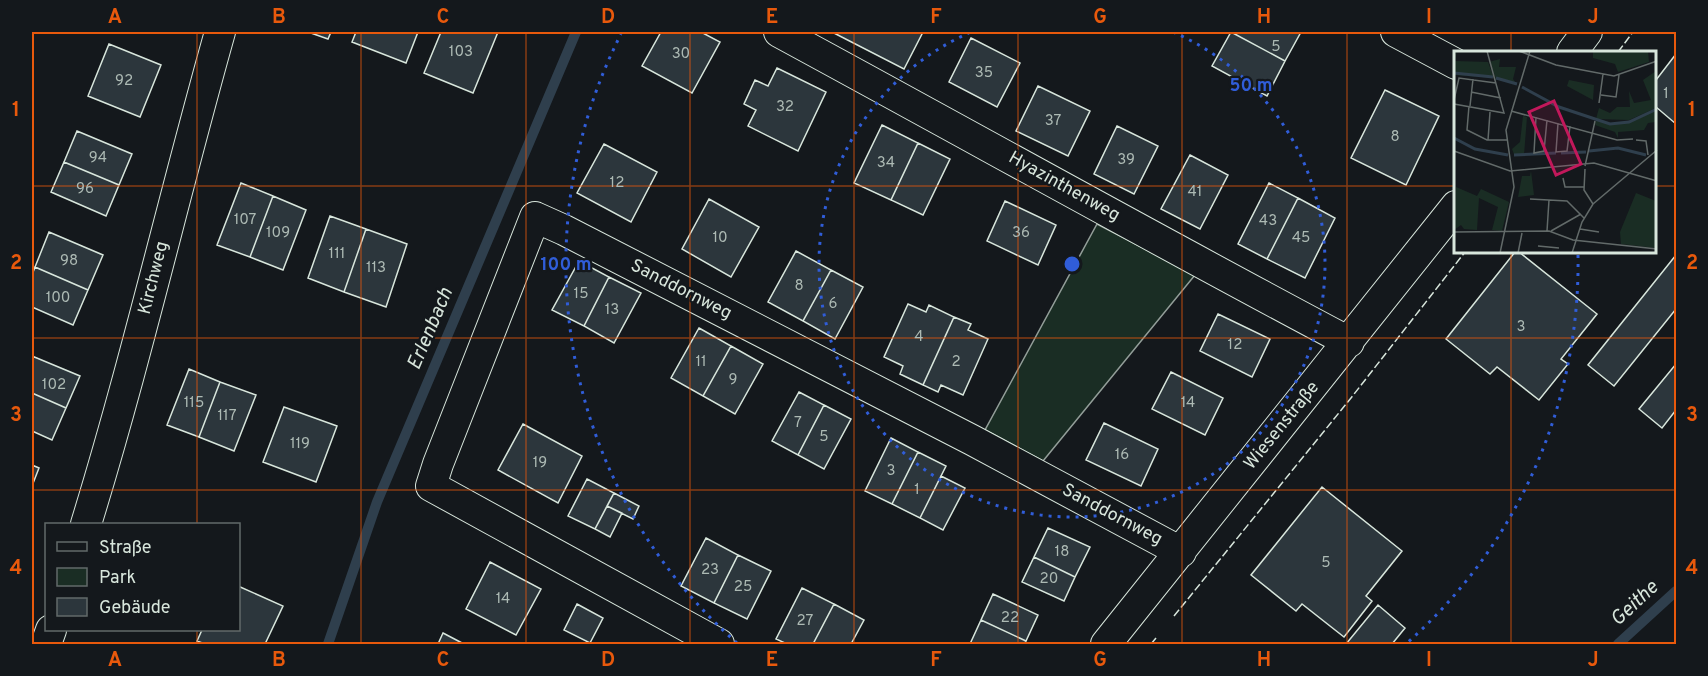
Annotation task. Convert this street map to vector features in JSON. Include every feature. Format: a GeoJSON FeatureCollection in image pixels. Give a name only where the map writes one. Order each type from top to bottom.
{"type":"FeatureCollection","features":[{"type":"Feature","properties":{"kind":"street","name":"Kirchweg"},"geometry":{"type":"LineString","coordinates":[[87,523],[114,431],[220,32]]}},
{"type":"Feature","properties":{"kind":"street","name":"Hyazinthenweg"},"geometry":{"type":"LineString","coordinates":[[779,32],[1189,258],[1349,342]]}},
{"type":"Feature","properties":{"kind":"street"},"geometry":{"type":"LineString","coordinates":[[1396,32],[1454,63]]}},
{"type":"Feature","properties":{"kind":"street"},"geometry":{"type":"LineString","coordinates":[[1573,51],[1587,32]]}},
{"type":"Feature","properties":{"kind":"street","name":"Wiesenstraße"},"geometry":{"type":"LineString","coordinates":[[1106,645],[1454,209]]}},
{"type":"Feature","properties":{"kind":"street","name":"Sanddornweg"},"geometry":{"type":"LineString","coordinates":[[719,645],[431,486],[535,217],[972,440],[1181,552]]}},
{"type":"Feature","properties":{"kind":"green space"},"geometry":{"type":"Polygon","coordinates":[[[1097,224],[1195,275],[1043,461],[985,430],[1097,224]]]}},
{"type":"Feature","properties":{"kind":"building"},"geometry":{"type":"Polygon","coordinates":[[[308,32],[331,32],[328,39],[308,32]]]}},
{"type":"Feature","properties":{"kind":"building"},"geometry":{"type":"Polygon","coordinates":[[[356,32],[418,32],[406,63],[352,42],[356,32]]]}},
{"type":"Feature","properties":{"kind":"building"},"geometry":{"type":"Polygon","coordinates":[[[441,32],[498,32],[473,93],[424,73],[441,32]]]}},
{"type":"Feature","properties":{"kind":"building"},"geometry":{"type":"Polygon","coordinates":[[[661,32],[701,32],[720,42],[692,93],[642,66],[661,32]]]}},
{"type":"Feature","properties":{"kind":"building"},"geometry":{"type":"Polygon","coordinates":[[[832,32],[923,32],[904,69],[832,32]]]}},
{"type":"Feature","properties":{"kind":"building"},"geometry":{"type":"Polygon","coordinates":[[[1231,32],[1301,32],[1285,61],[1231,32]]]}},
{"type":"Feature","properties":{"kind":"building"},"geometry":{"type":"Polygon","coordinates":[[[1231,32],[1285,61],[1267,96],[1212,66],[1231,32]]]}},
{"type":"Feature","properties":{"kind":"building"},"geometry":{"type":"Polygon","coordinates":[[[971,38],[1020,63],[997,107],[949,82],[971,38]]]}},
{"type":"Feature","properties":{"kind":"building"},"geometry":{"type":"Polygon","coordinates":[[[109,44],[161,65],[140,117],[88,96],[109,44]]]}},
{"type":"Feature","properties":{"kind":"building"},"geometry":{"type":"Polygon","coordinates":[[[1676,54],[1676,124],[1657,108],[1657,79],[1676,54]]]}},
{"type":"Feature","properties":{"kind":"building"},"geometry":{"type":"Polygon","coordinates":[[[777,68],[826,92],[798,151],[748,126],[756,110],[744,104],[755,80],[768,86],[777,68]]]}},
{"type":"Feature","properties":{"kind":"building"},"geometry":{"type":"Polygon","coordinates":[[[1038,86],[1090,111],[1068,156],[1016,131],[1038,86]]]}},
{"type":"Feature","properties":{"kind":"building"},"geometry":{"type":"Polygon","coordinates":[[[1385,90],[1439,116],[1406,185],[1351,158],[1385,90]]]}},
{"type":"Feature","properties":{"kind":"building"},"geometry":{"type":"Polygon","coordinates":[[[882,125],[918,143],[891,200],[854,183],[882,125]]]}},
{"type":"Feature","properties":{"kind":"building"},"geometry":{"type":"Polygon","coordinates":[[[1117,126],[1158,146],[1134,194],[1094,174],[1117,126]]]}},
{"type":"Feature","properties":{"kind":"building"},"geometry":{"type":"Polygon","coordinates":[[[77,131],[132,154],[119,185],[64,162],[77,131]]]}},
{"type":"Feature","properties":{"kind":"building"},"geometry":{"type":"Polygon","coordinates":[[[918,143],[950,159],[923,215],[891,200],[918,143]]]}},
{"type":"Feature","properties":{"kind":"building"},"geometry":{"type":"Polygon","coordinates":[[[604,144],[657,172],[631,222],[577,193],[604,144]]]}},
{"type":"Feature","properties":{"kind":"building"},"geometry":{"type":"Polygon","coordinates":[[[1190,155],[1228,175],[1200,229],[1161,209],[1190,155]]]}},
{"type":"Feature","properties":{"kind":"building"},"geometry":{"type":"Polygon","coordinates":[[[64,162],[119,185],[106,216],[51,192],[64,162]]]}},
{"type":"Feature","properties":{"kind":"building"},"geometry":{"type":"Polygon","coordinates":[[[241,183],[273,196],[250,257],[217,245],[241,183]]]}},
{"type":"Feature","properties":{"kind":"building"},"geometry":{"type":"Polygon","coordinates":[[[1269,183],[1298,198],[1267,259],[1238,244],[1269,183]]]}},
{"type":"Feature","properties":{"kind":"building"},"geometry":{"type":"Polygon","coordinates":[[[273,196],[306,210],[283,270],[250,257],[273,196]]]}},
{"type":"Feature","properties":{"kind":"building"},"geometry":{"type":"Polygon","coordinates":[[[1298,198],[1335,218],[1305,278],[1267,259],[1298,198]]]}},
{"type":"Feature","properties":{"kind":"building"},"geometry":{"type":"Polygon","coordinates":[[[709,199],[759,227],[731,277],[682,249],[709,199]]]}},
{"type":"Feature","properties":{"kind":"building"},"geometry":{"type":"Polygon","coordinates":[[[1005,201],[1056,225],[1038,265],[987,241],[1005,201]]]}},
{"type":"Feature","properties":{"kind":"building"},"geometry":{"type":"Polygon","coordinates":[[[330,216],[366,229],[344,292],[308,278],[330,216]]]}},
{"type":"Feature","properties":{"kind":"building"},"geometry":{"type":"Polygon","coordinates":[[[366,229],[407,244],[386,307],[344,292],[366,229]]]}},
{"type":"Feature","properties":{"kind":"building"},"geometry":{"type":"Polygon","coordinates":[[[49,232],[103,255],[88,290],[35,267],[49,232]]]}},
{"type":"Feature","properties":{"kind":"building"},"geometry":{"type":"Polygon","coordinates":[[[796,251],[831,270],[803,321],[768,302],[796,251]]]}},
{"type":"Feature","properties":{"kind":"building"},"geometry":{"type":"Polygon","coordinates":[[[1513,254],[1522,254],[1597,314],[1561,359],[1568,364],[1539,400],[1497,367],[1490,374],[1446,339],[1513,254]]]}},
{"type":"Feature","properties":{"kind":"building"},"geometry":{"type":"Polygon","coordinates":[[[1676,255],[1676,309],[1614,386],[1588,365],[1676,255]]]}},
{"type":"Feature","properties":{"kind":"building"},"geometry":{"type":"Polygon","coordinates":[[[579,261],[609,277],[584,326],[552,310],[579,261]]]}},
{"type":"Feature","properties":{"kind":"building"},"geometry":{"type":"Polygon","coordinates":[[[35,267],[88,290],[73,325],[32,307],[32,275],[35,267]]]}},
{"type":"Feature","properties":{"kind":"building"},"geometry":{"type":"Polygon","coordinates":[[[831,270],[863,287],[835,339],[803,321],[831,270]]]}},
{"type":"Feature","properties":{"kind":"building"},"geometry":{"type":"Polygon","coordinates":[[[609,277],[641,293],[614,343],[584,326],[609,277]]]}},
{"type":"Feature","properties":{"kind":"building"},"geometry":{"type":"Polygon","coordinates":[[[908,304],[926,312],[929,305],[954,317],[923,385],[900,374],[903,366],[884,357],[908,304]]]}},
{"type":"Feature","properties":{"kind":"building"},"geometry":{"type":"Polygon","coordinates":[[[1218,314],[1270,339],[1252,377],[1200,351],[1218,314]]]}},
{"type":"Feature","properties":{"kind":"building"},"geometry":{"type":"Polygon","coordinates":[[[954,317],[971,324],[968,330],[988,339],[963,395],[941,385],[938,392],[923,385],[954,317]]]}},
{"type":"Feature","properties":{"kind":"building"},"geometry":{"type":"Polygon","coordinates":[[[699,328],[731,346],[703,396],[671,378],[699,328]]]}},
{"type":"Feature","properties":{"kind":"building"},"geometry":{"type":"Polygon","coordinates":[[[731,346],[763,364],[735,414],[703,396],[731,346]]]}},
{"type":"Feature","properties":{"kind":"building"},"geometry":{"type":"Polygon","coordinates":[[[32,356],[80,376],[66,408],[32,393],[32,356]]]}},
{"type":"Feature","properties":{"kind":"building"},"geometry":{"type":"Polygon","coordinates":[[[1676,364],[1676,410],[1662,428],[1639,409],[1676,364]]]}},
{"type":"Feature","properties":{"kind":"building"},"geometry":{"type":"Polygon","coordinates":[[[189,369],[220,382],[199,437],[167,425],[189,369]]]}},
{"type":"Feature","properties":{"kind":"building"},"geometry":{"type":"Polygon","coordinates":[[[1171,372],[1223,398],[1205,435],[1152,409],[1171,372]]]}},
{"type":"Feature","properties":{"kind":"building"},"geometry":{"type":"Polygon","coordinates":[[[220,382],[256,395],[234,451],[199,437],[220,382]]]}},
{"type":"Feature","properties":{"kind":"building"},"geometry":{"type":"Polygon","coordinates":[[[799,392],[824,405],[798,455],[772,441],[799,392]]]}},
{"type":"Feature","properties":{"kind":"building"},"geometry":{"type":"Polygon","coordinates":[[[32,393],[66,408],[52,440],[32,431],[32,393]]]}},
{"type":"Feature","properties":{"kind":"building"},"geometry":{"type":"Polygon","coordinates":[[[824,405],[851,419],[824,469],[798,455],[824,405]]]}},
{"type":"Feature","properties":{"kind":"building"},"geometry":{"type":"Polygon","coordinates":[[[284,407],[337,426],[316,482],[263,462],[284,407]]]}},
{"type":"Feature","properties":{"kind":"building"},"geometry":{"type":"Polygon","coordinates":[[[1104,423],[1158,449],[1141,486],[1086,460],[1104,423]]]}},
{"type":"Feature","properties":{"kind":"building"},"geometry":{"type":"Polygon","coordinates":[[[523,424],[582,456],[558,503],[498,470],[523,424]]]}},
{"type":"Feature","properties":{"kind":"building"},"geometry":{"type":"Polygon","coordinates":[[[891,438],[918,452],[892,504],[865,491],[891,438]]]}},
{"type":"Feature","properties":{"kind":"building"},"geometry":{"type":"Polygon","coordinates":[[[918,452],[946,466],[920,518],[892,504],[918,452]]]}},
{"type":"Feature","properties":{"kind":"building"},"geometry":{"type":"Polygon","coordinates":[[[32,465],[39,468],[32,486],[32,465]]]}},
{"type":"Feature","properties":{"kind":"building"},"geometry":{"type":"Polygon","coordinates":[[[941,476],[965,488],[943,530],[920,518],[941,476]]]}},
{"type":"Feature","properties":{"kind":"building"},"geometry":{"type":"Polygon","coordinates":[[[587,479],[614,493],[595,529],[568,516],[587,479]]]}},
{"type":"Feature","properties":{"kind":"building"},"geometry":{"type":"Polygon","coordinates":[[[1322,487],[1402,551],[1366,596],[1372,601],[1344,637],[1302,604],[1296,611],[1251,575],[1322,487]]]}},
{"type":"Feature","properties":{"kind":"building"},"geometry":{"type":"Polygon","coordinates":[[[614,493],[639,506],[633,519],[607,506],[614,493]]]}},
{"type":"Feature","properties":{"kind":"building"},"geometry":{"type":"Polygon","coordinates":[[[607,506],[622,513],[610,537],[595,529],[607,506]]]}},
{"type":"Feature","properties":{"kind":"building"},"geometry":{"type":"Polygon","coordinates":[[[1048,528],[1090,547],[1075,577],[1034,557],[1048,528]]]}},
{"type":"Feature","properties":{"kind":"building"},"geometry":{"type":"Polygon","coordinates":[[[706,538],[738,555],[714,603],[681,586],[706,538]]]}},
{"type":"Feature","properties":{"kind":"building"},"geometry":{"type":"Polygon","coordinates":[[[738,555],[771,571],[747,619],[714,603],[738,555]]]}},
{"type":"Feature","properties":{"kind":"building"},"geometry":{"type":"Polygon","coordinates":[[[1034,557],[1075,577],[1064,601],[1022,582],[1034,557]]]}},
{"type":"Feature","properties":{"kind":"building"},"geometry":{"type":"Polygon","coordinates":[[[490,562],[541,589],[516,635],[466,609],[490,562]]]}},
{"type":"Feature","properties":{"kind":"building"},"geometry":{"type":"Polygon","coordinates":[[[240,587],[283,606],[265,644],[205,644],[197,641],[202,631],[240,631],[240,587]]]}},
{"type":"Feature","properties":{"kind":"building"},"geometry":{"type":"Polygon","coordinates":[[[802,588],[834,604],[813,644],[787,644],[776,639],[802,588]]]}},
{"type":"Feature","properties":{"kind":"building"},"geometry":{"type":"Polygon","coordinates":[[[993,594],[1038,615],[1026,641],[981,620],[993,594]]]}},
{"type":"Feature","properties":{"kind":"building"},"geometry":{"type":"Polygon","coordinates":[[[577,604],[603,618],[590,643],[564,630],[577,604]]]}},
{"type":"Feature","properties":{"kind":"building"},"geometry":{"type":"Polygon","coordinates":[[[834,604],[864,620],[851,644],[813,644],[834,604]]]}},
{"type":"Feature","properties":{"kind":"building"},"geometry":{"type":"Polygon","coordinates":[[[1378,605],[1405,628],[1392,644],[1346,644],[1378,605]]]}},
{"type":"Feature","properties":{"kind":"building"},"geometry":{"type":"Polygon","coordinates":[[[981,620],[1026,641],[1024,644],[970,644],[981,620]]]}},
{"type":"Feature","properties":{"kind":"building"},"geometry":{"type":"Polygon","coordinates":[[[443,633],[464,644],[438,644],[443,633]]]}},
{"type":"Feature","properties":{"kind":"waterway","name":"Erlenbach"},"geometry":{"type":"LineString","coordinates":[[328,644],[377,502],[576,32]]}},
{"type":"Feature","properties":{"kind":"waterway","name":"Geithe"},"geometry":{"type":"LineString","coordinates":[[1618,644],[1676,591]]}},
{"type":"Feature","properties":{"kind":"fence"},"geometry":{"type":"LineString","coordinates":[[1619,51],[1633,32]]}},
{"type":"Feature","properties":{"kind":"fence"},"geometry":{"type":"LineString","coordinates":[[1174,616],[1351,398],[1463,254]]}},
{"type":"Feature","properties":{"kind":"fence"},"geometry":{"type":"LineString","coordinates":[[1151,644],[1156,638]]}}]}
